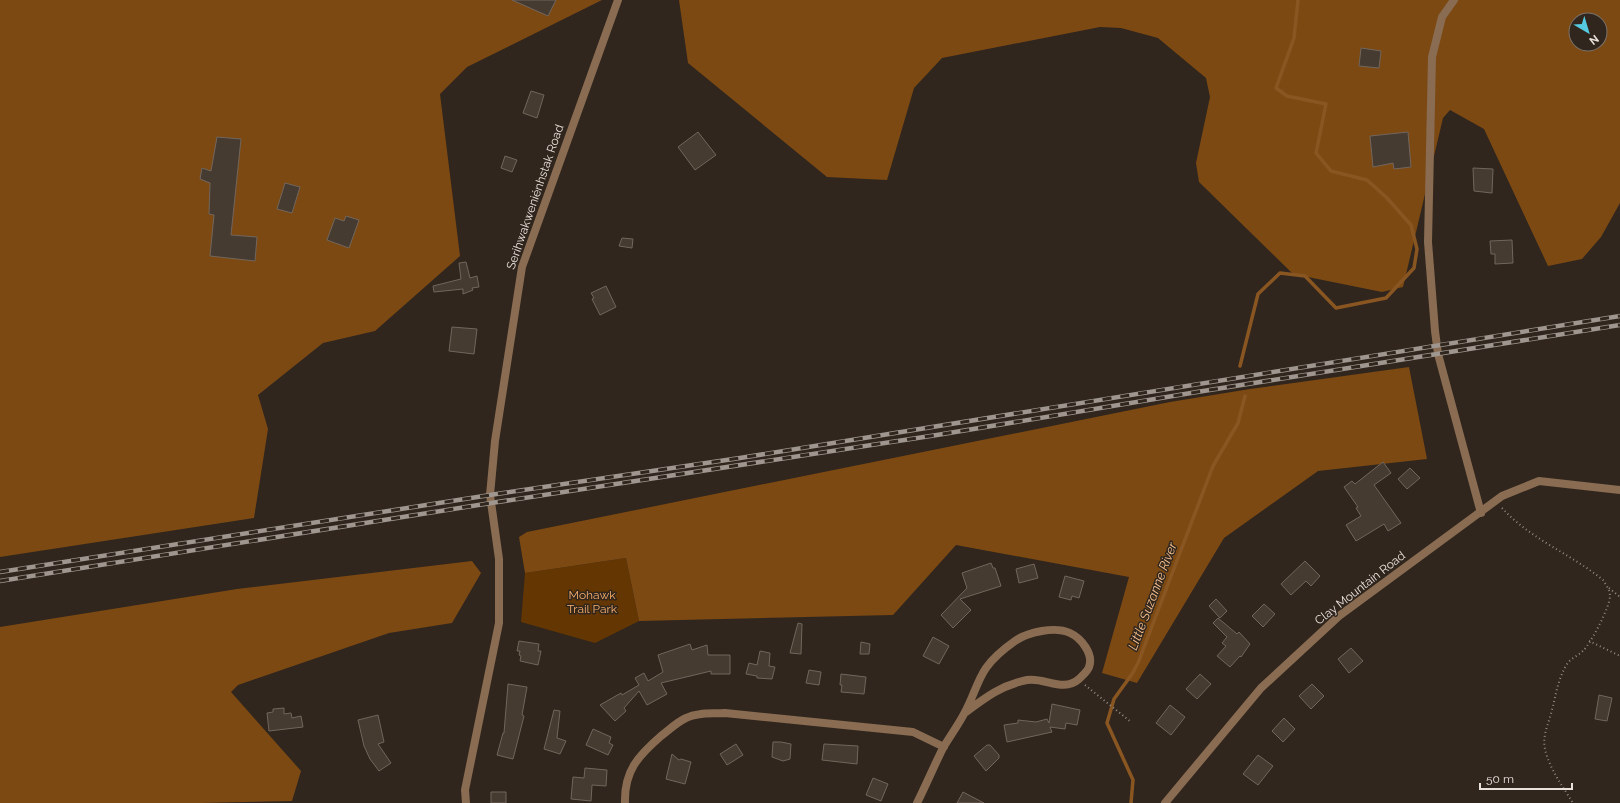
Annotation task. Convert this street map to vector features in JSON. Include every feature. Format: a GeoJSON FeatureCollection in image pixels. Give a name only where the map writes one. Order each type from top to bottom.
{"type":"FeatureCollection","features":[{"type":"Feature","properties":{"kind":"street","name":"Serihwakweniénhstak Road"},"geometry":{"type":"LineString","coordinates":[[466,803],[465,790],[499,623],[499,559],[491,503],[494,440],[522,267],[618,0]]}},
{"type":"Feature","properties":{"kind":"street"},"geometry":{"type":"LineString","coordinates":[[1454,0],[1442,17],[1432,57],[1428,242],[1438,354],[1481,513]]}},
{"type":"Feature","properties":{"kind":"street","name":"Clay Mountain Road"},"geometry":{"type":"LineString","coordinates":[[1165,803],[1261,688],[1339,616],[1481,513],[1502,496],[1539,480],[1620,490]]}},
{"type":"Feature","properties":{"kind":"street"},"geometry":{"type":"LineString","coordinates":[[917,803],[944,747],[966,712],[986,669],[995,658],[1015,641],[1034,632],[1058,630],[1070,633],[1080,640],[1087,650],[1090,660],[1089,668],[1078,680],[1069,685],[1058,685],[1029,680],[1012,684],[994,691],[966,712]]}},
{"type":"Feature","properties":{"kind":"street"},"geometry":{"type":"LineString","coordinates":[[625,803],[625,791],[630,772],[642,753],[685,718],[698,714],[725,713],[913,732],[944,747]]}},
{"type":"Feature","properties":{"kind":"path"},"geometry":{"type":"LineString","coordinates":[[1496,501],[1508,515],[1519,524],[1596,574],[1620,597]]}},
{"type":"Feature","properties":{"kind":"path"},"geometry":{"type":"LineString","coordinates":[[1573,803],[1549,761],[1544,741],[1557,686],[1568,663],[1583,651],[1608,606],[1610,596],[1608,587]]}},
{"type":"Feature","properties":{"kind":"path"},"geometry":{"type":"LineString","coordinates":[[1589,641],[1620,656]]}},
{"type":"Feature","properties":{"kind":"path"},"geometry":{"type":"LineString","coordinates":[[1078,680],[1131,722]]}},
{"type":"Feature","properties":{"kind":"green space","name":"Mohawk Trail Park"},"geometry":{"type":"Polygon","coordinates":[[[626,558],[639,621],[595,643],[521,622],[525,573],[626,558]]]}},
{"type":"Feature","properties":{"kind":"shaded area"},"geometry":{"type":"Polygon","coordinates":[[[0,0],[602,0],[467,67],[440,94],[460,256],[375,331],[323,343],[258,395],[268,429],[254,518],[0,557],[0,0]]]}},
{"type":"Feature","properties":{"kind":"shaded area"},"geometry":{"type":"Polygon","coordinates":[[[679,0],[1620,0],[1620,203],[1601,237],[1582,259],[1548,266],[1484,129],[1450,110],[1443,118],[1403,287],[1382,292],[1293,274],[1199,182],[1196,163],[1210,97],[1206,78],[1158,38],[1121,28],[1100,27],[942,58],[914,88],[887,180],[827,177],[688,63],[679,0]]]}},
{"type":"Feature","properties":{"kind":"shaded area"},"geometry":{"type":"Polygon","coordinates":[[[1409,367],[1427,459],[1318,471],[1224,538],[1137,683],[1102,673],[1129,577],[956,545],[893,615],[639,621],[626,558],[525,573],[519,537],[527,532],[1170,402],[1250,389],[1409,367]]]}},
{"type":"Feature","properties":{"kind":"shaded area"},"geometry":{"type":"Polygon","coordinates":[[[472,561],[481,573],[452,623],[389,633],[238,685],[231,692],[301,771],[292,801],[201,803],[0,803],[0,627],[237,589],[472,561]]]}},
{"type":"Feature","properties":{"kind":"building"},"geometry":{"type":"Polygon","coordinates":[[[512,0],[556,0],[548,16],[512,0]]]}},
{"type":"Feature","properties":{"kind":"building"},"geometry":{"type":"Polygon","coordinates":[[[1361,48],[1381,51],[1379,68],[1359,66],[1361,48]]]}},
{"type":"Feature","properties":{"kind":"building"},"geometry":{"type":"Polygon","coordinates":[[[531,91],[544,95],[537,118],[523,113],[531,91]]]}},
{"type":"Feature","properties":{"kind":"building"},"geometry":{"type":"Polygon","coordinates":[[[698,132],[716,155],[695,170],[678,147],[698,132]]]}},
{"type":"Feature","properties":{"kind":"building"},"geometry":{"type":"Polygon","coordinates":[[[1408,132],[1411,167],[1394,169],[1393,163],[1373,167],[1370,136],[1408,132]]]}},
{"type":"Feature","properties":{"kind":"building"},"geometry":{"type":"Polygon","coordinates":[[[217,137],[241,139],[231,235],[257,237],[255,261],[210,256],[214,215],[209,214],[210,183],[200,179],[202,168],[211,171],[217,137]]]}},
{"type":"Feature","properties":{"kind":"building"},"geometry":{"type":"Polygon","coordinates":[[[505,156],[517,160],[512,172],[501,168],[505,156]]]}},
{"type":"Feature","properties":{"kind":"building"},"geometry":{"type":"Polygon","coordinates":[[[1473,168],[1493,169],[1492,193],[1474,191],[1473,168]]]}},
{"type":"Feature","properties":{"kind":"building"},"geometry":{"type":"Polygon","coordinates":[[[285,183],[300,187],[292,213],[277,209],[285,183]]]}},
{"type":"Feature","properties":{"kind":"building"},"geometry":{"type":"Polygon","coordinates":[[[346,216],[359,220],[349,248],[327,240],[335,218],[344,221],[346,216]]]}},
{"type":"Feature","properties":{"kind":"building"},"geometry":{"type":"Polygon","coordinates":[[[622,238],[633,239],[632,248],[619,246],[622,238]]]}},
{"type":"Feature","properties":{"kind":"building"},"geometry":{"type":"Polygon","coordinates":[[[1512,240],[1513,263],[1495,264],[1495,254],[1491,254],[1490,241],[1512,240]]]}},
{"type":"Feature","properties":{"kind":"building"},"geometry":{"type":"Polygon","coordinates":[[[466,262],[470,278],[477,276],[479,287],[472,288],[473,290],[463,294],[463,289],[434,292],[433,286],[461,279],[459,263],[466,262]]]}},
{"type":"Feature","properties":{"kind":"building"},"geometry":{"type":"Polygon","coordinates":[[[606,286],[616,307],[600,315],[592,299],[594,298],[591,293],[606,286]]]}},
{"type":"Feature","properties":{"kind":"building"},"geometry":{"type":"Polygon","coordinates":[[[452,327],[477,329],[474,354],[449,351],[452,327]]]}},
{"type":"Feature","properties":{"kind":"building"},"geometry":{"type":"Polygon","coordinates":[[[1383,462],[1391,473],[1374,485],[1401,523],[1388,531],[1384,524],[1356,541],[1346,525],[1361,516],[1356,508],[1358,507],[1344,487],[1352,481],[1355,484],[1383,462]]]}},
{"type":"Feature","properties":{"kind":"building"},"geometry":{"type":"Polygon","coordinates":[[[1410,468],[1420,478],[1407,489],[1398,479],[1410,468]]]}},
{"type":"Feature","properties":{"kind":"building"},"geometry":{"type":"Polygon","coordinates":[[[1305,561],[1320,576],[1311,586],[1306,581],[1291,595],[1281,584],[1305,561]]]}},
{"type":"Feature","properties":{"kind":"building"},"geometry":{"type":"Polygon","coordinates":[[[991,563],[993,568],[995,568],[1001,586],[960,599],[971,610],[953,628],[941,615],[967,588],[962,573],[991,563]]]}},
{"type":"Feature","properties":{"kind":"building"},"geometry":{"type":"Polygon","coordinates":[[[1034,564],[1038,578],[1019,583],[1016,569],[1034,564]]]}},
{"type":"Feature","properties":{"kind":"building"},"geometry":{"type":"Polygon","coordinates":[[[1065,576],[1084,581],[1079,598],[1072,596],[1071,600],[1059,597],[1065,576]]]}},
{"type":"Feature","properties":{"kind":"building"},"geometry":{"type":"Polygon","coordinates":[[[1216,599],[1227,611],[1220,618],[1209,606],[1216,599]]]}},
{"type":"Feature","properties":{"kind":"building"},"geometry":{"type":"Polygon","coordinates":[[[1264,604],[1275,614],[1263,627],[1252,616],[1264,604]]]}},
{"type":"Feature","properties":{"kind":"building"},"geometry":{"type":"Polygon","coordinates":[[[1218,618],[1237,634],[1239,632],[1250,644],[1241,657],[1240,656],[1230,667],[1217,656],[1226,646],[1222,643],[1227,637],[1213,623],[1218,618]]]}},
{"type":"Feature","properties":{"kind":"building"},"geometry":{"type":"Polygon","coordinates":[[[798,623],[802,624],[801,654],[790,653],[798,623]]]}},
{"type":"Feature","properties":{"kind":"building"},"geometry":{"type":"Polygon","coordinates":[[[933,637],[949,646],[939,664],[923,656],[933,637]]]}},
{"type":"Feature","properties":{"kind":"building"},"geometry":{"type":"Polygon","coordinates":[[[519,641],[539,644],[538,651],[541,651],[538,665],[520,661],[520,651],[517,651],[519,641]]]}},
{"type":"Feature","properties":{"kind":"building"},"geometry":{"type":"Polygon","coordinates":[[[861,642],[870,644],[869,654],[860,654],[861,642]]]}},
{"type":"Feature","properties":{"kind":"building"},"geometry":{"type":"Polygon","coordinates":[[[690,644],[692,650],[707,645],[708,655],[730,655],[730,674],[711,674],[711,671],[661,683],[667,694],[647,705],[639,691],[624,708],[626,711],[615,721],[600,705],[639,685],[635,678],[644,673],[648,681],[663,672],[658,655],[690,644]]]}},
{"type":"Feature","properties":{"kind":"building"},"geometry":{"type":"Polygon","coordinates":[[[1351,648],[1363,661],[1349,673],[1338,659],[1351,648]]]}},
{"type":"Feature","properties":{"kind":"building"},"geometry":{"type":"Polygon","coordinates":[[[760,651],[770,653],[769,666],[775,667],[772,679],[757,678],[757,676],[746,674],[749,663],[757,665],[760,651]]]}},
{"type":"Feature","properties":{"kind":"building"},"geometry":{"type":"Polygon","coordinates":[[[809,670],[821,672],[819,685],[806,683],[809,670]]]}},
{"type":"Feature","properties":{"kind":"building"},"geometry":{"type":"Polygon","coordinates":[[[841,674],[866,677],[864,694],[841,692],[841,674]]]}},
{"type":"Feature","properties":{"kind":"building"},"geometry":{"type":"Polygon","coordinates":[[[1200,674],[1211,684],[1197,699],[1186,689],[1200,674]]]}},
{"type":"Feature","properties":{"kind":"building"},"geometry":{"type":"Polygon","coordinates":[[[508,684],[527,687],[522,715],[524,716],[513,759],[497,755],[504,733],[508,684]]]}},
{"type":"Feature","properties":{"kind":"building"},"geometry":{"type":"Polygon","coordinates":[[[1312,684],[1324,696],[1311,709],[1299,696],[1312,684]]]}},
{"type":"Feature","properties":{"kind":"building"},"geometry":{"type":"Polygon","coordinates":[[[1599,695],[1612,698],[1607,721],[1595,719],[1599,695]]]}},
{"type":"Feature","properties":{"kind":"building"},"geometry":{"type":"Polygon","coordinates":[[[1052,704],[1080,710],[1077,725],[1066,723],[1065,729],[1050,727],[1052,732],[1007,742],[1004,725],[1018,723],[1018,720],[1036,722],[1047,719],[1049,723],[1052,704]]]}},
{"type":"Feature","properties":{"kind":"building"},"geometry":{"type":"Polygon","coordinates":[[[1170,705],[1185,717],[1171,735],[1156,723],[1170,705]]]}},
{"type":"Feature","properties":{"kind":"building"},"geometry":{"type":"Polygon","coordinates":[[[284,708],[284,714],[291,713],[292,718],[301,716],[303,727],[269,731],[267,713],[273,712],[273,709],[284,708]]]}},
{"type":"Feature","properties":{"kind":"building"},"geometry":{"type":"Polygon","coordinates":[[[554,710],[560,711],[557,738],[566,741],[560,754],[544,749],[554,710]]]}},
{"type":"Feature","properties":{"kind":"building"},"geometry":{"type":"Polygon","coordinates":[[[378,715],[384,742],[378,744],[391,763],[379,771],[370,759],[364,746],[358,720],[378,715]]]}},
{"type":"Feature","properties":{"kind":"building"},"geometry":{"type":"Polygon","coordinates":[[[1284,718],[1295,729],[1283,742],[1272,731],[1284,718]]]}},
{"type":"Feature","properties":{"kind":"building"},"geometry":{"type":"Polygon","coordinates":[[[593,729],[611,737],[609,743],[613,745],[608,755],[586,745],[593,729]]]}},
{"type":"Feature","properties":{"kind":"building"},"geometry":{"type":"Polygon","coordinates":[[[773,742],[791,744],[790,759],[783,761],[772,757],[773,742]]]}},
{"type":"Feature","properties":{"kind":"building"},"geometry":{"type":"Polygon","coordinates":[[[736,744],[743,755],[727,765],[720,754],[736,744]]]}},
{"type":"Feature","properties":{"kind":"building"},"geometry":{"type":"Polygon","coordinates":[[[824,744],[858,746],[857,764],[822,760],[824,744]]]}},
{"type":"Feature","properties":{"kind":"building"},"geometry":{"type":"Polygon","coordinates":[[[987,745],[990,745],[999,755],[999,758],[986,771],[974,756],[987,745]]]}},
{"type":"Feature","properties":{"kind":"building"},"geometry":{"type":"Polygon","coordinates":[[[672,754],[679,760],[681,759],[691,762],[685,784],[666,779],[672,754]]]}},
{"type":"Feature","properties":{"kind":"building"},"geometry":{"type":"Polygon","coordinates":[[[1258,755],[1273,766],[1258,785],[1243,774],[1258,755]]]}},
{"type":"Feature","properties":{"kind":"building"},"geometry":{"type":"Polygon","coordinates":[[[585,768],[607,770],[606,786],[592,785],[591,801],[571,799],[573,777],[584,778],[585,768]]]}},
{"type":"Feature","properties":{"kind":"building"},"geometry":{"type":"Polygon","coordinates":[[[873,778],[888,784],[881,801],[866,795],[873,778]]]}},
{"type":"Feature","properties":{"kind":"building"},"geometry":{"type":"Polygon","coordinates":[[[491,792],[506,792],[506,803],[491,803],[491,792]]]}},
{"type":"Feature","properties":{"kind":"building"},"geometry":{"type":"Polygon","coordinates":[[[963,792],[984,803],[957,803],[963,792]]]}},
{"type":"Feature","properties":{"kind":"waterway","name":"Little Suzanne River"},"geometry":{"type":"LineString","coordinates":[[1240,366],[1258,294],[1280,273],[1305,276],[1336,308],[1386,298],[1414,268],[1417,249],[1411,225],[1387,198],[1367,180],[1331,171],[1316,153],[1326,104],[1287,96],[1276,88],[1294,38],[1298,0]]}},
{"type":"Feature","properties":{"kind":"waterway","name":"Little Suzanne River"},"geometry":{"type":"LineString","coordinates":[[1131,803],[1133,780],[1107,723],[1114,699],[1138,663],[1213,466],[1238,423],[1245,396]]}},
{"type":"Feature","properties":{"kind":"railway"},"geometry":{"type":"LineString","coordinates":[[0,572],[490,495],[740,458],[1620,316]]}},
{"type":"Feature","properties":{"kind":"railway"},"geometry":{"type":"LineString","coordinates":[[0,581],[491,503],[937,435],[1620,325]]}}]}
